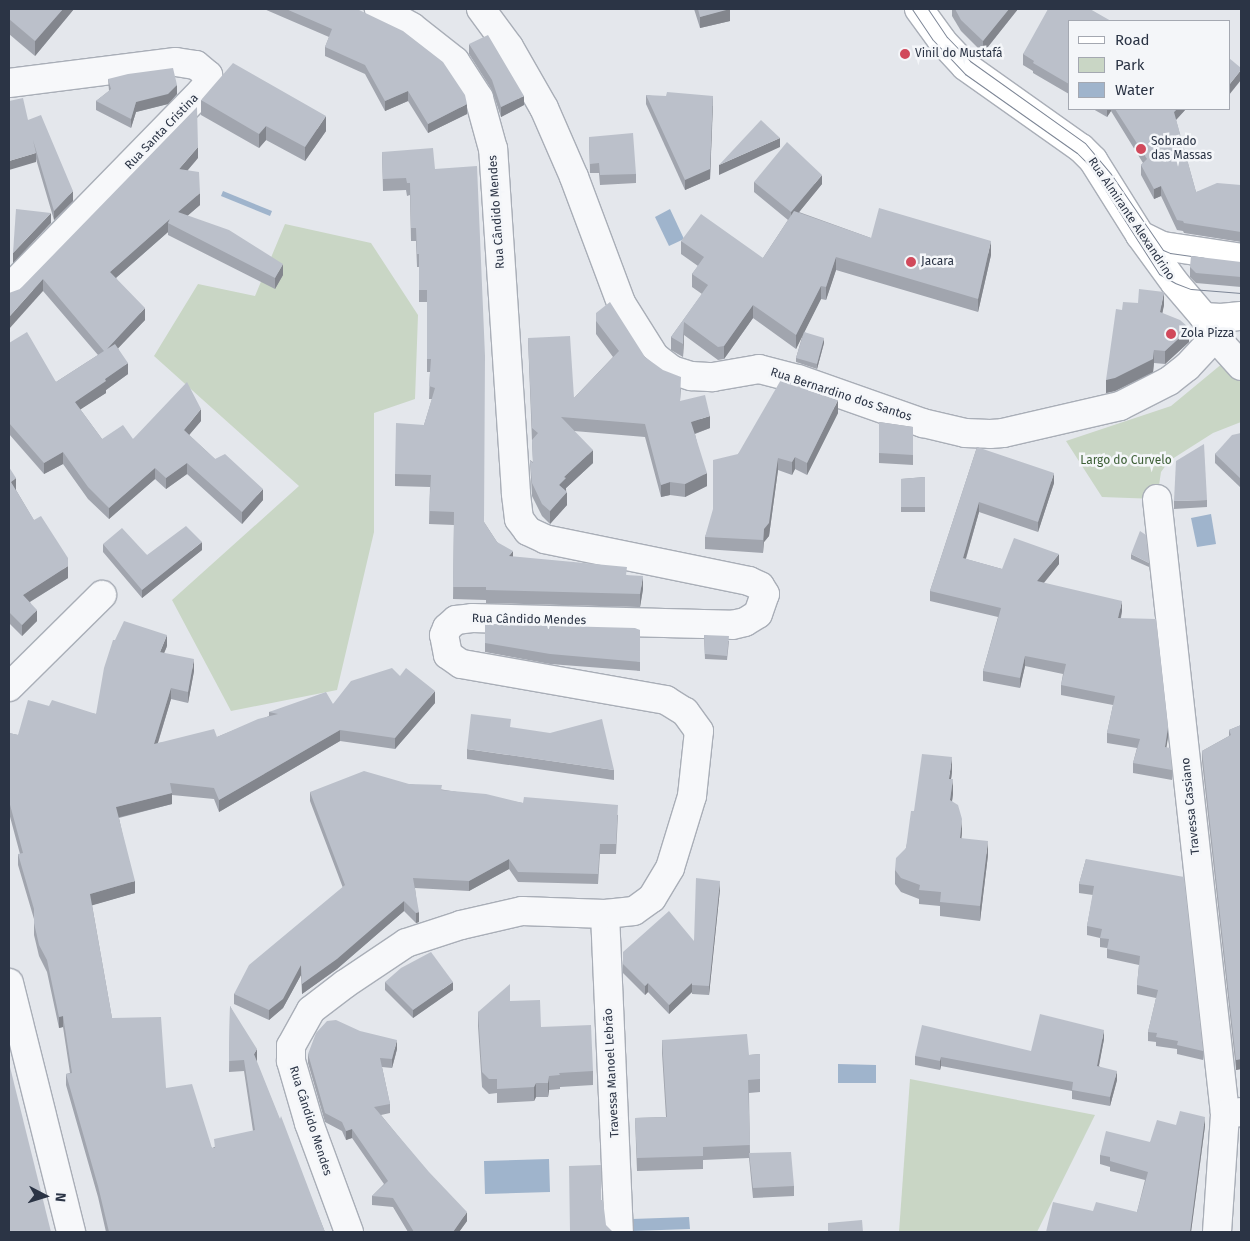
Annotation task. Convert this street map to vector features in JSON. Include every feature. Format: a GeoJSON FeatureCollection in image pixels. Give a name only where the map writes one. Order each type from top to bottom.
{"type":"FeatureCollection","features":[{"type":"Feature","properties":{"kind":"street","name":"Rua Cândido Mendes"},"geometry":{"type":"LineString","coordinates":[[349,1232],[309,1123],[291,1062],[291,1046],[311,1010],[345,984],[406,943],[461,925],[522,911],[605,914],[634,911],[652,898],[670,868],[692,796],[699,731],[685,712],[666,700],[461,664],[448,655],[444,635],[447,628],[456,620],[472,618],[732,625],[746,622],[758,614],[765,594],[760,586],[749,581],[545,539],[528,531],[519,519],[493,149],[480,98],[455,61],[412,27],[379,9]]}},
{"type":"Feature","properties":{"kind":"street","name":"Rua Bernardino dos Santos"},"geometry":{"type":"LineString","coordinates":[[481,9],[509,47],[544,108],[574,177],[621,303],[655,357],[672,370],[691,376],[713,377],[759,369],[798,379],[922,422],[965,433],[1003,433],[1120,406],[1169,381],[1187,367],[1210,327]]}},
{"type":"Feature","properties":{"kind":"street","name":"Rua Almirante Alexandrino"},"geometry":{"type":"LineString","coordinates":[[919,9],[942,41],[965,66],[1081,148],[1093,160],[1140,235],[1175,283],[1240,365]]}},
{"type":"Feature","properties":{"kind":"street","name":"Rua Santa Cristina"},"geometry":{"type":"LineString","coordinates":[[9,83],[176,62],[196,65],[208,75],[206,86],[201,92],[9,289]]}},
{"type":"Feature","properties":{"kind":"street"},"geometry":{"type":"LineString","coordinates":[[1140,235],[1163,246],[1241,258]]}},
{"type":"Feature","properties":{"kind":"street"},"geometry":{"type":"LineString","coordinates":[[1210,327],[1221,318],[1241,316]]}},
{"type":"Feature","properties":{"kind":"street","name":"Travessa Cassiano"},"geometry":{"type":"LineString","coordinates":[[1158,499],[1233,1113],[1217,1232]]}},
{"type":"Feature","properties":{"kind":"street"},"geometry":{"type":"LineString","coordinates":[[9,688],[102,595]]}},
{"type":"Feature","properties":{"kind":"street","name":"Travessa Manoel Lebrão"},"geometry":{"type":"LineString","coordinates":[[605,914],[619,1232]]}},
{"type":"Feature","properties":{"kind":"street"},"geometry":{"type":"LineString","coordinates":[[9,983],[71,1232]]}},
{"type":"Feature","properties":{"kind":"green space"},"geometry":{"type":"Polygon","coordinates":[[[285,224],[371,243],[418,315],[415,399],[374,413],[374,532],[337,690],[231,711],[172,600],[299,486],[154,356],[198,284],[255,296],[285,224]]]}},
{"type":"Feature","properties":{"kind":"green space","name":"Largo do Curvelo"},"geometry":{"type":"Polygon","coordinates":[[[1229,358],[1241,374],[1241,422],[1213,433],[1169,461],[1161,472],[1157,499],[1102,497],[1066,441],[1171,406],[1229,358]]]}},
{"type":"Feature","properties":{"kind":"green space"},"geometry":{"type":"Polygon","coordinates":[[[910,1079],[1095,1115],[1037,1232],[899,1232],[910,1079]]]}},
{"type":"Feature","properties":{"kind":"water"},"geometry":{"type":"Polygon","coordinates":[[[223,191],[272,211],[270,216],[221,196],[223,191]]]}},
{"type":"Feature","properties":{"kind":"water"},"geometry":{"type":"Polygon","coordinates":[[[670,209],[684,239],[669,246],[655,217],[670,209]]]}},
{"type":"Feature","properties":{"kind":"water"},"geometry":{"type":"Polygon","coordinates":[[[1211,514],[1216,544],[1197,547],[1191,518],[1211,514]]]}},
{"type":"Feature","properties":{"kind":"water"},"geometry":{"type":"Polygon","coordinates":[[[838,1064],[876,1065],[876,1083],[838,1083],[838,1064]]]}},
{"type":"Feature","properties":{"kind":"water"},"geometry":{"type":"Polygon","coordinates":[[[549,1159],[550,1192],[485,1194],[484,1161],[549,1159]]]}},
{"type":"Feature","properties":{"kind":"water"},"geometry":{"type":"Polygon","coordinates":[[[689,1217],[690,1229],[632,1231],[632,1219],[689,1217]]]}},
{"type":"Feature","properties":{"kind":"building"},"geometry":{"type":"Polygon","coordinates":[[[9,9],[63,9],[35,41],[9,19],[9,9]]]}},
{"type":"Feature","properties":{"kind":"building"},"geometry":{"type":"Polygon","coordinates":[[[286,9],[357,9],[403,31],[443,62],[465,95],[467,104],[428,124],[408,91],[385,101],[365,65],[325,47],[332,29],[286,9]]]}},
{"type":"Feature","properties":{"kind":"building"},"geometry":{"type":"Polygon","coordinates":[[[698,9],[730,9],[700,17],[698,9]]]}},
{"type":"Feature","properties":{"kind":"building"},"geometry":{"type":"Polygon","coordinates":[[[955,9],[1009,9],[983,41],[961,20],[955,9]]]}},
{"type":"Feature","properties":{"kind":"building"},"geometry":{"type":"Polygon","coordinates":[[[1048,9],[1090,9],[1109,20],[1068,20],[1068,83],[1033,63],[1034,61],[1023,54],[1048,9]]]}},
{"type":"Feature","properties":{"kind":"building"},"geometry":{"type":"Polygon","coordinates":[[[488,35],[524,96],[501,107],[492,80],[469,44],[488,35]]]}},
{"type":"Feature","properties":{"kind":"building"},"geometry":{"type":"Polygon","coordinates":[[[1230,59],[1241,70],[1230,84],[1230,59]]]}},
{"type":"Feature","properties":{"kind":"building"},"geometry":{"type":"Polygon","coordinates":[[[233,63],[326,116],[305,147],[266,126],[259,134],[201,100],[233,63]]]}},
{"type":"Feature","properties":{"kind":"building"},"geometry":{"type":"Polygon","coordinates":[[[173,68],[177,85],[168,94],[136,102],[131,119],[96,101],[111,89],[108,79],[128,74],[173,68]]]}},
{"type":"Feature","properties":{"kind":"building"},"geometry":{"type":"Polygon","coordinates":[[[667,92],[713,96],[710,169],[685,180],[646,95],[666,96],[667,92]]]}},
{"type":"Feature","properties":{"kind":"building"},"geometry":{"type":"Polygon","coordinates":[[[23,98],[28,120],[41,115],[73,191],[54,211],[33,140],[36,153],[9,161],[9,101],[23,98]]]}},
{"type":"Feature","properties":{"kind":"building"},"geometry":{"type":"Polygon","coordinates":[[[197,107],[198,147],[179,169],[199,172],[200,193],[178,212],[229,230],[283,264],[275,278],[168,223],[170,219],[110,272],[145,308],[107,349],[115,344],[128,363],[75,402],[102,439],[123,425],[133,439],[187,382],[201,409],[184,430],[215,459],[225,454],[263,489],[242,512],[187,463],[166,478],[155,468],[109,508],[88,487],[63,452],[44,463],[9,423],[9,343],[27,332],[56,382],[104,351],[43,279],[9,317],[9,293],[20,289],[197,107]]]}},
{"type":"Feature","properties":{"kind":"building"},"geometry":{"type":"Polygon","coordinates":[[[1116,110],[1176,110],[1174,112],[1196,192],[1217,183],[1241,185],[1241,232],[1184,223],[1177,220],[1161,186],[1154,189],[1141,165],[1147,159],[1116,110]]]}},
{"type":"Feature","properties":{"kind":"building"},"geometry":{"type":"Polygon","coordinates":[[[761,120],[780,138],[719,165],[761,120]]]}},
{"type":"Feature","properties":{"kind":"building"},"geometry":{"type":"Polygon","coordinates":[[[633,133],[636,174],[600,175],[599,163],[590,164],[589,137],[633,133]]]}},
{"type":"Feature","properties":{"kind":"building"},"geometry":{"type":"Polygon","coordinates":[[[787,142],[822,175],[791,212],[754,182],[787,142]]]}},
{"type":"Feature","properties":{"kind":"building"},"geometry":{"type":"Polygon","coordinates":[[[433,148],[435,169],[477,166],[485,356],[484,522],[497,542],[513,551],[509,556],[627,567],[626,575],[643,576],[640,594],[486,590],[486,587],[453,587],[454,512],[429,511],[431,475],[395,474],[396,423],[424,425],[435,388],[429,386],[431,359],[427,359],[427,290],[419,290],[419,254],[417,254],[416,228],[411,228],[410,183],[407,183],[406,178],[383,179],[382,152],[433,148]]]}},
{"type":"Feature","properties":{"kind":"building"},"geometry":{"type":"Polygon","coordinates":[[[879,208],[991,241],[978,299],[836,257],[826,287],[821,286],[796,335],[753,305],[724,346],[718,347],[684,322],[683,344],[671,337],[708,285],[692,274],[704,257],[681,241],[701,214],[763,258],[794,211],[871,238],[879,208]]]}},
{"type":"Feature","properties":{"kind":"building"},"geometry":{"type":"Polygon","coordinates":[[[16,209],[51,213],[13,253],[16,209]]]}},
{"type":"Feature","properties":{"kind":"building"},"geometry":{"type":"Polygon","coordinates":[[[1191,256],[1241,262],[1241,277],[1196,273],[1190,267],[1191,256]]]}},
{"type":"Feature","properties":{"kind":"building"},"geometry":{"type":"Polygon","coordinates":[[[1139,289],[1164,292],[1160,312],[1180,320],[1189,329],[1165,351],[1154,350],[1153,359],[1115,378],[1106,380],[1116,309],[1122,310],[1123,302],[1138,303],[1139,289]]]}},
{"type":"Feature","properties":{"kind":"building"},"geometry":{"type":"Polygon","coordinates":[[[610,302],[645,357],[663,370],[681,377],[680,401],[705,395],[710,416],[691,422],[707,473],[685,484],[670,482],[661,485],[645,424],[561,417],[593,450],[564,477],[566,478],[559,485],[567,492],[550,511],[542,504],[532,483],[530,460],[533,463],[532,440],[538,433],[532,428],[528,338],[570,336],[574,398],[619,351],[596,321],[596,313],[610,302]]]}},
{"type":"Feature","properties":{"kind":"building"},"geometry":{"type":"Polygon","coordinates":[[[804,332],[824,338],[817,364],[796,358],[804,332]]]}},
{"type":"Feature","properties":{"kind":"building"},"geometry":{"type":"Polygon","coordinates":[[[782,378],[808,386],[807,390],[838,400],[807,463],[795,457],[792,462],[778,458],[769,523],[764,529],[763,540],[705,537],[713,509],[713,460],[738,454],[782,378]]]}},
{"type":"Feature","properties":{"kind":"building"},"geometry":{"type":"Polygon","coordinates":[[[879,422],[913,427],[913,455],[879,453],[879,422]]]}},
{"type":"Feature","properties":{"kind":"building"},"geometry":{"type":"Polygon","coordinates":[[[1241,433],[1241,479],[1215,454],[1232,435],[1241,433]]]}},
{"type":"Feature","properties":{"kind":"building"},"geometry":{"type":"Polygon","coordinates":[[[1204,444],[1207,500],[1174,501],[1176,461],[1204,444]]]}},
{"type":"Feature","properties":{"kind":"building"},"geometry":{"type":"Polygon","coordinates":[[[977,447],[1054,473],[1038,522],[979,502],[963,558],[1002,569],[1014,538],[1059,554],[1037,581],[1122,601],[1118,618],[1156,619],[1168,727],[1165,747],[1170,748],[1172,770],[1133,763],[1140,739],[1107,733],[1115,696],[1061,685],[1066,664],[1025,656],[1020,678],[983,671],[1001,608],[930,591],[977,447]]]}},
{"type":"Feature","properties":{"kind":"building"},"geometry":{"type":"Polygon","coordinates":[[[9,467],[16,478],[11,482],[34,520],[41,516],[68,558],[68,566],[23,595],[37,610],[22,625],[9,612],[9,467]]]}},
{"type":"Feature","properties":{"kind":"building"},"geometry":{"type":"Polygon","coordinates":[[[925,477],[925,507],[901,507],[901,479],[925,477]]]}},
{"type":"Feature","properties":{"kind":"building"},"geometry":{"type":"Polygon","coordinates":[[[186,526],[202,542],[142,590],[103,544],[122,528],[147,555],[186,526]]]}},
{"type":"Feature","properties":{"kind":"building"},"geometry":{"type":"Polygon","coordinates":[[[1140,531],[1146,535],[1149,563],[1131,554],[1140,531]]]}},
{"type":"Feature","properties":{"kind":"building"},"geometry":{"type":"Polygon","coordinates":[[[124,621],[167,635],[160,652],[194,659],[188,692],[171,688],[154,744],[214,729],[217,737],[258,719],[278,714],[269,712],[326,692],[333,704],[351,681],[392,668],[400,676],[406,668],[435,691],[395,738],[340,730],[219,800],[214,788],[170,783],[172,793],[116,807],[135,881],[90,894],[112,1018],[161,1017],[166,1088],[192,1084],[212,1148],[215,1148],[214,1139],[255,1130],[244,1060],[229,1061],[230,1006],[257,1049],[254,1054],[280,1119],[281,1116],[325,1232],[109,1232],[66,1074],[72,1073],[63,1016],[59,1017],[47,960],[39,945],[34,923],[34,909],[18,854],[23,853],[9,801],[9,733],[18,735],[28,700],[49,706],[52,700],[96,714],[104,668],[113,640],[115,640],[124,621]]]}},
{"type":"Feature","properties":{"kind":"building"},"geometry":{"type":"Polygon","coordinates":[[[485,624],[635,628],[640,630],[640,662],[550,654],[485,643],[485,624]]]}},
{"type":"Feature","properties":{"kind":"building"},"geometry":{"type":"Polygon","coordinates":[[[704,635],[729,636],[727,656],[705,654],[704,635]]]}},
{"type":"Feature","properties":{"kind":"building"},"geometry":{"type":"Polygon","coordinates":[[[471,714],[511,719],[510,727],[550,733],[602,719],[614,770],[467,749],[471,714]]]}},
{"type":"Feature","properties":{"kind":"building"},"geometry":{"type":"Polygon","coordinates":[[[1241,725],[1241,1059],[1236,1060],[1202,751],[1231,735],[1229,730],[1241,725]]]}},
{"type":"Feature","properties":{"kind":"building"},"geometry":{"type":"Polygon","coordinates":[[[922,754],[952,757],[949,779],[953,779],[950,800],[958,805],[962,819],[960,838],[988,841],[980,906],[940,902],[941,892],[919,890],[920,885],[901,878],[895,870],[896,858],[906,848],[911,811],[914,811],[922,754]]]}},
{"type":"Feature","properties":{"kind":"building"},"geometry":{"type":"Polygon","coordinates":[[[364,771],[409,784],[442,785],[441,790],[486,794],[523,803],[524,797],[618,805],[616,844],[600,844],[598,874],[518,872],[509,859],[469,881],[413,878],[419,912],[416,913],[404,901],[337,959],[302,984],[301,965],[283,999],[269,1010],[234,994],[249,965],[345,885],[310,792],[364,771]]]}},
{"type":"Feature","properties":{"kind":"building"},"geometry":{"type":"Polygon","coordinates":[[[1086,859],[1184,877],[1203,1051],[1177,1045],[1178,1041],[1156,1037],[1157,1033],[1148,1032],[1158,990],[1137,985],[1140,956],[1107,949],[1109,939],[1100,938],[1102,929],[1087,926],[1094,886],[1079,884],[1086,859]]]}},
{"type":"Feature","properties":{"kind":"building"},"geometry":{"type":"Polygon","coordinates":[[[696,878],[720,881],[709,986],[692,985],[692,983],[669,1005],[648,983],[645,986],[623,964],[623,952],[669,911],[694,941],[696,878]]]}},
{"type":"Feature","properties":{"kind":"building"},"geometry":{"type":"Polygon","coordinates":[[[431,952],[453,982],[413,1010],[385,982],[401,968],[431,952]]]}},
{"type":"Feature","properties":{"kind":"building"},"geometry":{"type":"Polygon","coordinates":[[[510,984],[510,1001],[540,1000],[541,1027],[591,1025],[593,1071],[559,1073],[560,1075],[549,1076],[548,1083],[536,1083],[534,1087],[497,1089],[497,1079],[489,1079],[482,1072],[478,1012],[510,984]]]}},
{"type":"Feature","properties":{"kind":"building"},"geometry":{"type":"Polygon","coordinates":[[[1040,1014],[1104,1030],[1097,1066],[1117,1071],[1110,1097],[1072,1090],[1073,1082],[941,1057],[940,1061],[915,1056],[922,1025],[1031,1051],[1040,1014]]]}},
{"type":"Feature","properties":{"kind":"building"},"geometry":{"type":"Polygon","coordinates":[[[336,1020],[360,1031],[397,1040],[392,1059],[380,1058],[390,1104],[374,1107],[429,1172],[467,1212],[453,1232],[414,1232],[393,1198],[372,1196],[388,1181],[352,1129],[346,1131],[342,1122],[325,1113],[308,1054],[316,1033],[327,1021],[336,1020]]]}},
{"type":"Feature","properties":{"kind":"building"},"geometry":{"type":"Polygon","coordinates":[[[747,1034],[749,1055],[760,1054],[760,1079],[748,1080],[750,1145],[703,1147],[703,1156],[637,1158],[635,1118],[667,1117],[662,1040],[747,1034]]]}},
{"type":"Feature","properties":{"kind":"building"},"geometry":{"type":"Polygon","coordinates":[[[9,1063],[51,1232],[9,1232],[9,1063]]]}},
{"type":"Feature","properties":{"kind":"building"},"geometry":{"type":"Polygon","coordinates":[[[1180,1111],[1205,1117],[1190,1232],[1046,1232],[1053,1202],[1093,1211],[1096,1202],[1137,1212],[1148,1172],[1110,1161],[1110,1157],[1100,1155],[1106,1131],[1150,1142],[1157,1120],[1176,1125],[1180,1111]]]}},
{"type":"Feature","properties":{"kind":"building"},"geometry":{"type":"Polygon","coordinates":[[[791,1152],[794,1186],[753,1188],[749,1153],[791,1152]]]}},
{"type":"Feature","properties":{"kind":"building"},"geometry":{"type":"Polygon","coordinates":[[[601,1165],[601,1200],[603,1200],[606,1225],[612,1232],[570,1232],[569,1166],[601,1165]]]}},
{"type":"Feature","properties":{"kind":"building"},"geometry":{"type":"Polygon","coordinates":[[[862,1220],[863,1232],[828,1232],[828,1223],[862,1220]]]}},
{"type":"Feature","properties":{"kind":"tram line"},"geometry":{"type":"LineString","coordinates":[[912,9],[933,40],[965,74],[1077,153],[1090,166],[1159,274],[1191,289],[1241,293]]}},
{"type":"Feature","properties":{"kind":"tram line"},"geometry":{"type":"LineString","coordinates":[[928,9],[947,37],[970,61],[1085,143],[1111,174],[1163,250],[1170,253],[1204,258]]}},
{"type":"Feature","properties":{"kind":"place","name":"Vinil do Mustafá"},"geometry":{"type":"Point","coordinates":[905,54]}},
{"type":"Feature","properties":{"kind":"place","name":"Sobrado das Massas"},"geometry":{"type":"Point","coordinates":[1141,149]}},
{"type":"Feature","properties":{"kind":"place","name":"Jacara"},"geometry":{"type":"Point","coordinates":[911,262]}},
{"type":"Feature","properties":{"kind":"place","name":"Zola Pizza"},"geometry":{"type":"Point","coordinates":[1171,334]}}]}
